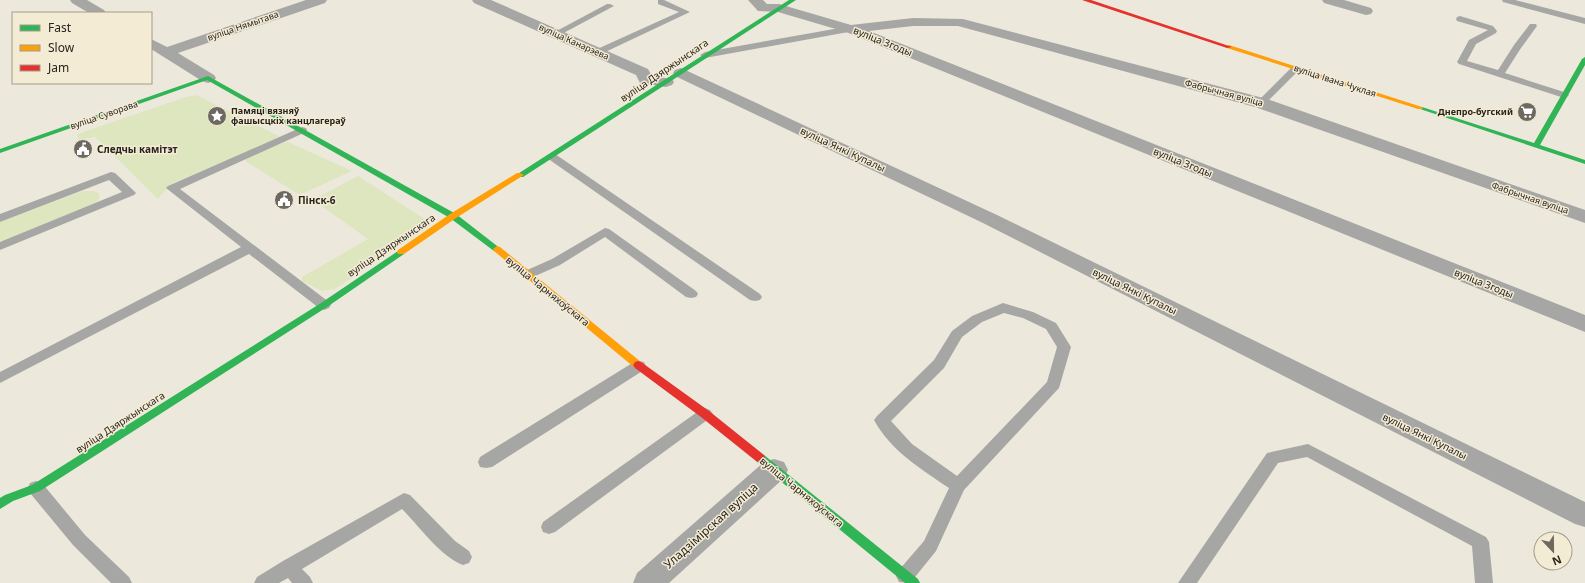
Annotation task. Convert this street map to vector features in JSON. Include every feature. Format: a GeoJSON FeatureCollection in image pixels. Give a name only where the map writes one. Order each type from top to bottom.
{"type":"FeatureCollection","features":[{"type":"Feature","properties":{"kind":"street"},"geometry":{"type":"LineString","coordinates":[[76,0],[97,12]]}},
{"type":"Feature","properties":{"kind":"street","name":"вуліца Нямытава"},"geometry":{"type":"LineString","coordinates":[[166,52],[320,0]]}},
{"type":"Feature","properties":{"kind":"street","name":"вуліца Канарэева"},"geometry":{"type":"LineString","coordinates":[[479,0],[642,72],[646,80],[674,78]]}},
{"type":"Feature","properties":{"kind":"street","name":"вуліца Згоды"},"geometry":{"type":"LineString","coordinates":[[754,0],[763,8],[786,4],[852,29],[1585,324]]}},
{"type":"Feature","properties":{"kind":"street","name":"вуліца Івана Чуклая"},"geometry":{"type":"LineString","coordinates":[[1085,0],[1585,162]]}},
{"type":"Feature","properties":{"kind":"street"},"geometry":{"type":"LineString","coordinates":[[1329,0],[1366,11]]}},
{"type":"Feature","properties":{"kind":"street","name":"вуліца Дзяржынскага"},"geometry":{"type":"LineString","coordinates":[[0,504],[9,498],[36,488],[324,304],[453,216],[674,78],[705,55],[786,4]]}},
{"type":"Feature","properties":{"kind":"street","name":"Фабрычная вуліца"},"geometry":{"type":"LineString","coordinates":[[852,29],[914,22],[958,22],[1260,103],[1585,217]]}},
{"type":"Feature","properties":{"kind":"street","name":"вуліца Чарняхоўскага"},"geometry":{"type":"LineString","coordinates":[[152,44],[208,78],[453,216],[529,274],[639,366],[705,414],[910,579]]}},
{"type":"Feature","properties":{"kind":"street"},"geometry":{"type":"LineString","coordinates":[[1536,146],[1585,59]]}},
{"type":"Feature","properties":{"kind":"street","name":"вуліца Суворава"},"geometry":{"type":"LineString","coordinates":[[0,151],[208,78]]}},
{"type":"Feature","properties":{"kind":"street","name":"вуліца Янкі Купалы"},"geometry":{"type":"LineString","coordinates":[[674,78],[990,219],[1585,515]]}},
{"type":"Feature","properties":{"kind":"street","name":"Уладзімірская вуліца"},"geometry":{"type":"LineString","coordinates":[[648,583],[774,470]]}},
{"type":"Feature","properties":{"kind":"lane"},"geometry":{"type":"LineString","coordinates":[[1506,0],[1585,21]]}},
{"type":"Feature","properties":{"kind":"lane"},"geometry":{"type":"LineString","coordinates":[[598,52],[686,12],[661,2]]}},
{"type":"Feature","properties":{"kind":"lane"},"geometry":{"type":"LineString","coordinates":[[555,34],[610,6]]}},
{"type":"Feature","properties":{"kind":"lane"},"geometry":{"type":"LineString","coordinates":[[1460,19],[1490,28],[1493,31],[1472,42],[1462,62],[1564,95]]}},
{"type":"Feature","properties":{"kind":"lane"},"geometry":{"type":"LineString","coordinates":[[1500,74],[1517,47],[1533,26]]}},
{"type":"Feature","properties":{"kind":"lane"},"geometry":{"type":"LineString","coordinates":[[705,55],[852,29]]}},
{"type":"Feature","properties":{"kind":"lane"},"geometry":{"type":"LineString","coordinates":[[1260,103],[1296,68]]}},
{"type":"Feature","properties":{"kind":"lane"},"geometry":{"type":"LineString","coordinates":[[302,130],[172,188],[324,304]]}},
{"type":"Feature","properties":{"kind":"lane"},"geometry":{"type":"LineString","coordinates":[[551,156],[755,297]]}},
{"type":"Feature","properties":{"kind":"lane"},"geometry":{"type":"LineString","coordinates":[[0,218],[111,174],[130,193],[0,246]]}},
{"type":"Feature","properties":{"kind":"lane"},"geometry":{"type":"LineString","coordinates":[[529,274],[556,262],[605,232],[691,294]]}},
{"type":"Feature","properties":{"kind":"lane"},"geometry":{"type":"LineString","coordinates":[[0,378],[250,248]]}},
{"type":"Feature","properties":{"kind":"lane"},"geometry":{"type":"LineString","coordinates":[[910,579],[930,546],[958,486],[1054,384],[1064,347],[1051,326],[1028,315],[1003,308],[977,319],[957,334],[939,364],[882,420],[888,431],[958,486]]}},
{"type":"Feature","properties":{"kind":"lane"},"geometry":{"type":"LineString","coordinates":[[486,462],[639,366]]}},
{"type":"Feature","properties":{"kind":"lane"},"geometry":{"type":"LineString","coordinates":[[550,528],[705,414]]}},
{"type":"Feature","properties":{"kind":"lane"},"geometry":{"type":"LineString","coordinates":[[1187,583],[1273,458],[1308,450],[1480,542],[1484,583]]}},
{"type":"Feature","properties":{"kind":"lane"},"geometry":{"type":"LineString","coordinates":[[36,488],[79,540],[123,583]]}},
{"type":"Feature","properties":{"kind":"lane"},"geometry":{"type":"LineString","coordinates":[[263,583],[404,500],[449,546],[463,557]]}},
{"type":"Feature","properties":{"kind":"lane"},"geometry":{"type":"LineString","coordinates":[[289,567],[304,583]]}},
{"type":"Feature","properties":{"kind":"green space"},"geometry":{"type":"Polygon","coordinates":[[[196,95],[279,136],[274,140],[171,184],[158,199],[95,137],[79,140],[77,135],[186,97],[196,95]]]}},
{"type":"Feature","properties":{"kind":"green space"},"geometry":{"type":"Polygon","coordinates":[[[288,142],[352,171],[304,193],[298,194],[245,161],[246,158],[275,145],[288,142]]]}},
{"type":"Feature","properties":{"kind":"green space"},"geometry":{"type":"Polygon","coordinates":[[[358,176],[426,220],[430,226],[335,289],[322,291],[302,281],[302,277],[368,239],[313,200],[358,176]]]}},
{"type":"Feature","properties":{"kind":"green space"},"geometry":{"type":"Polygon","coordinates":[[[82,191],[94,191],[99,193],[99,199],[95,203],[1,242],[0,222],[82,191]]]}},
{"type":"Feature","properties":{"kind":"traffic: fast"},"geometry":{"type":"LineString","coordinates":[[520,175],[793,0]]}},
{"type":"Feature","properties":{"kind":"traffic: fast"},"geometry":{"type":"LineString","coordinates":[[1536,146],[1585,59]]}},
{"type":"Feature","properties":{"kind":"traffic: fast"},"geometry":{"type":"LineString","coordinates":[[0,151],[208,78],[453,216],[497,249]]}},
{"type":"Feature","properties":{"kind":"traffic: fast"},"geometry":{"type":"LineString","coordinates":[[1420,108],[1585,162]]}},
{"type":"Feature","properties":{"kind":"traffic: fast"},"geometry":{"type":"LineString","coordinates":[[0,504],[9,498],[36,488],[324,305],[401,252]]}},
{"type":"Feature","properties":{"kind":"traffic: fast"},"geometry":{"type":"LineString","coordinates":[[760,458],[914,583]]}},
{"type":"Feature","properties":{"kind":"traffic: slow"},"geometry":{"type":"LineString","coordinates":[[1229,47],[1420,108]]}},
{"type":"Feature","properties":{"kind":"traffic: slow"},"geometry":{"type":"LineString","coordinates":[[401,252],[453,216],[520,175]]}},
{"type":"Feature","properties":{"kind":"traffic: slow"},"geometry":{"type":"LineString","coordinates":[[497,249],[638,365]]}},
{"type":"Feature","properties":{"kind":"traffic: jam"},"geometry":{"type":"LineString","coordinates":[[1085,0],[1229,47]]}},
{"type":"Feature","properties":{"kind":"traffic: jam"},"geometry":{"type":"LineString","coordinates":[[638,365],[705,414],[760,458]]}},
{"type":"Feature","properties":{"kind":"place","name":"Днепро-бугский"},"geometry":{"type":"Point","coordinates":[1527,112]}},
{"type":"Feature","properties":{"kind":"place","name":"Памяці вязняў фашысцкіх канцлагераў"},"geometry":{"type":"Point","coordinates":[217,116]}},
{"type":"Feature","properties":{"kind":"place","name":"Следчы камітэт"},"geometry":{"type":"Point","coordinates":[83,149]}},
{"type":"Feature","properties":{"kind":"place","name":"Пінск-6"},"geometry":{"type":"Point","coordinates":[284,200]}}]}
